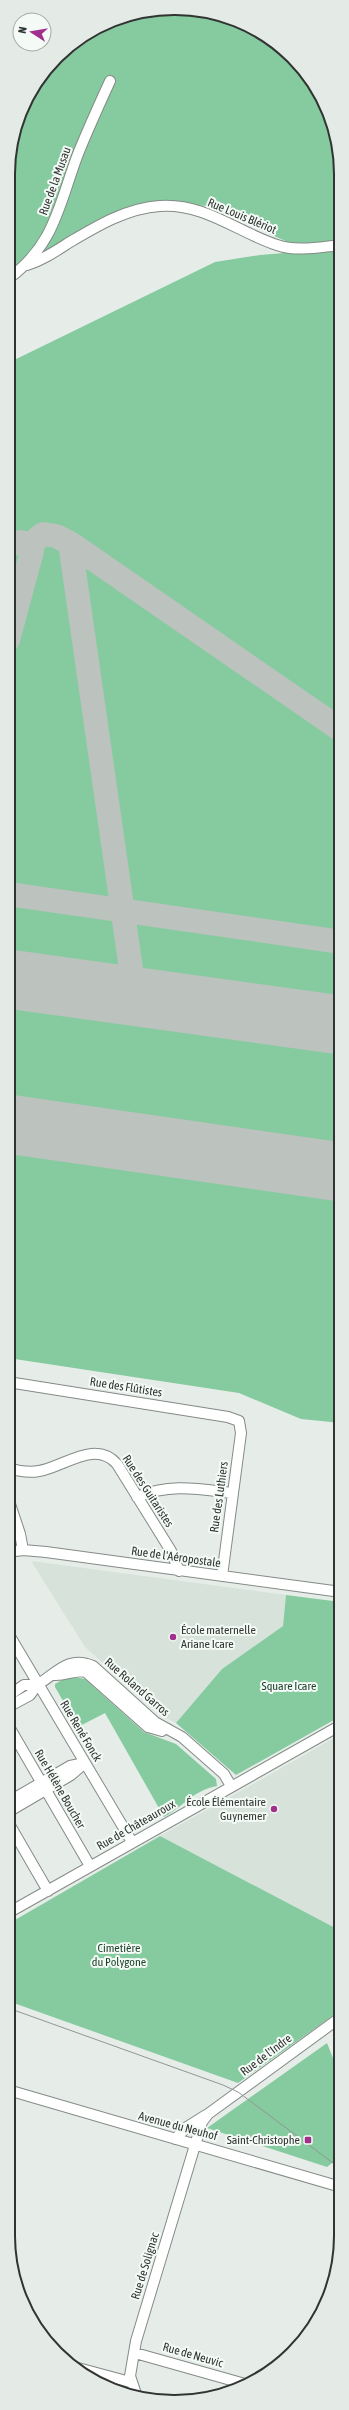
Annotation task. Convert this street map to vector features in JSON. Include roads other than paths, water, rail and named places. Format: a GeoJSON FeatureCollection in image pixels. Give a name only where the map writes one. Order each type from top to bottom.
{"type":"FeatureCollection","features":[{"type":"Feature","properties":{"kind":"street","name":"Rue de la Musau"},"geometry":{"type":"LineString","coordinates":[[15,274],[27,265],[40,249],[56,218],[78,155],[110,81]]}},
{"type":"Feature","properties":{"kind":"street","name":"Rue Louis Blériot"},"geometry":{"type":"LineString","coordinates":[[27,265],[39,262],[95,227],[129,212],[160,206],[188,208],[215,216],[277,245],[298,249],[334,246]]}},
{"type":"Feature","properties":{"kind":"street","name":"Rue des Flûtistes"},"geometry":{"type":"LineString","coordinates":[[15,1383],[221,1416],[239,1421]]}},
{"type":"Feature","properties":{"kind":"street","name":"Rue des Luthiers"},"geometry":{"type":"LineString","coordinates":[[222,1576],[241,1433],[239,1421]]}},
{"type":"Feature","properties":{"kind":"street","name":"Rue des Guitaristes"},"geometry":{"type":"LineString","coordinates":[[15,1469],[38,1472],[85,1455],[100,1454],[110,1458],[117,1464],[171,1551],[178,1571]]}},
{"type":"Feature","properties":{"kind":"street"},"geometry":{"type":"LineString","coordinates":[[137,1497],[159,1489],[170,1487],[233,1493]]}},
{"type":"Feature","properties":{"kind":"street"},"geometry":{"type":"LineString","coordinates":[[15,1519],[20,1534],[22,1550]]}},
{"type":"Feature","properties":{"kind":"street","name":"Rue de l'Aéropostale"},"geometry":{"type":"LineString","coordinates":[[15,1551],[22,1550],[334,1591]]}},
{"type":"Feature","properties":{"kind":"street","name":"Rue René Fonck"},"geometry":{"type":"LineString","coordinates":[[15,1646],[37,1685],[132,1842]]}},
{"type":"Feature","properties":{"kind":"street","name":"Rue Roland Garros"},"geometry":{"type":"LineString","coordinates":[[37,1685],[54,1675],[62,1676],[75,1671],[86,1672],[148,1727],[182,1737],[224,1774],[231,1786]]}},
{"type":"Feature","properties":{"kind":"street"},"geometry":{"type":"LineString","coordinates":[[15,1692],[24,1686],[37,1685]]}},
{"type":"Feature","properties":{"kind":"street"},"geometry":{"type":"LineString","coordinates":[[15,1703],[30,1695],[37,1685]]}},
{"type":"Feature","properties":{"kind":"street","name":"Rue de Châteauroux"},"geometry":{"type":"LineString","coordinates":[[15,1909],[334,1729]]}},
{"type":"Feature","properties":{"kind":"street","name":"Rue Hélène Boucher"},"geometry":{"type":"LineString","coordinates":[[15,1737],[90,1866]]}},
{"type":"Feature","properties":{"kind":"street"},"geometry":{"type":"LineString","coordinates":[[15,1799],[71,1776],[85,1763]]}},
{"type":"Feature","properties":{"kind":"street"},"geometry":{"type":"LineString","coordinates":[[15,1807],[44,1786]]}},
{"type":"Feature","properties":{"kind":"street"},"geometry":{"type":"LineString","coordinates":[[15,1834],[48,1891]]}},
{"type":"Feature","properties":{"kind":"street","name":"Rue de l'Indre"},"geometry":{"type":"LineString","coordinates":[[175,2139],[194,2122],[208,2114],[334,2022]]}},
{"type":"Feature","properties":{"kind":"street","name":"Avenue du Neuhof"},"geometry":{"type":"LineString","coordinates":[[15,2092],[334,2185]]}},
{"type":"Feature","properties":{"kind":"street","name":"Rue de l'Indre"},"geometry":{"type":"LineString","coordinates":[[194,2145],[202,2122],[208,2114]]}},
{"type":"Feature","properties":{"kind":"street","name":"Rue de Solignac"},"geometry":{"type":"LineString","coordinates":[[130,2382],[136,2341],[194,2145]]}},
{"type":"Feature","properties":{"kind":"street","name":"Rue de Neuvic"},"geometry":{"type":"LineString","coordinates":[[134,2353],[238,2382]]}},
{"type":"Feature","properties":{"kind":"street"},"geometry":{"type":"LineString","coordinates":[[91,2372],[130,2382],[134,2390]]}},
{"type":"Feature","properties":{"kind":"tram line"},"geometry":{"type":"LineString","coordinates":[[15,2011],[223,2085],[238,2092],[334,2164]]}},
{"type":"Feature","properties":{"kind":"place","name":"École maternelle Ariane Icare"},"geometry":{"type":"Point","coordinates":[173,1637]}},
{"type":"Feature","properties":{"kind":"place","name":"École Élémentaire Guynemer"},"geometry":{"type":"Point","coordinates":[274,1809]}},
{"type":"Feature","properties":{"kind":"place","name":"Saint-Christophe"},"geometry":{"type":"Point","coordinates":[308,2140]}},
{"type":"Feature","properties":{"kind":"park label","name":"Square Icare"},"geometry":{"type":"Point","coordinates":[289,1686]}},
{"type":"Feature","properties":{"kind":"park label","name":"Cimetière du Polygone"},"geometry":{"type":"Point","coordinates":[119,1955]}}]}
